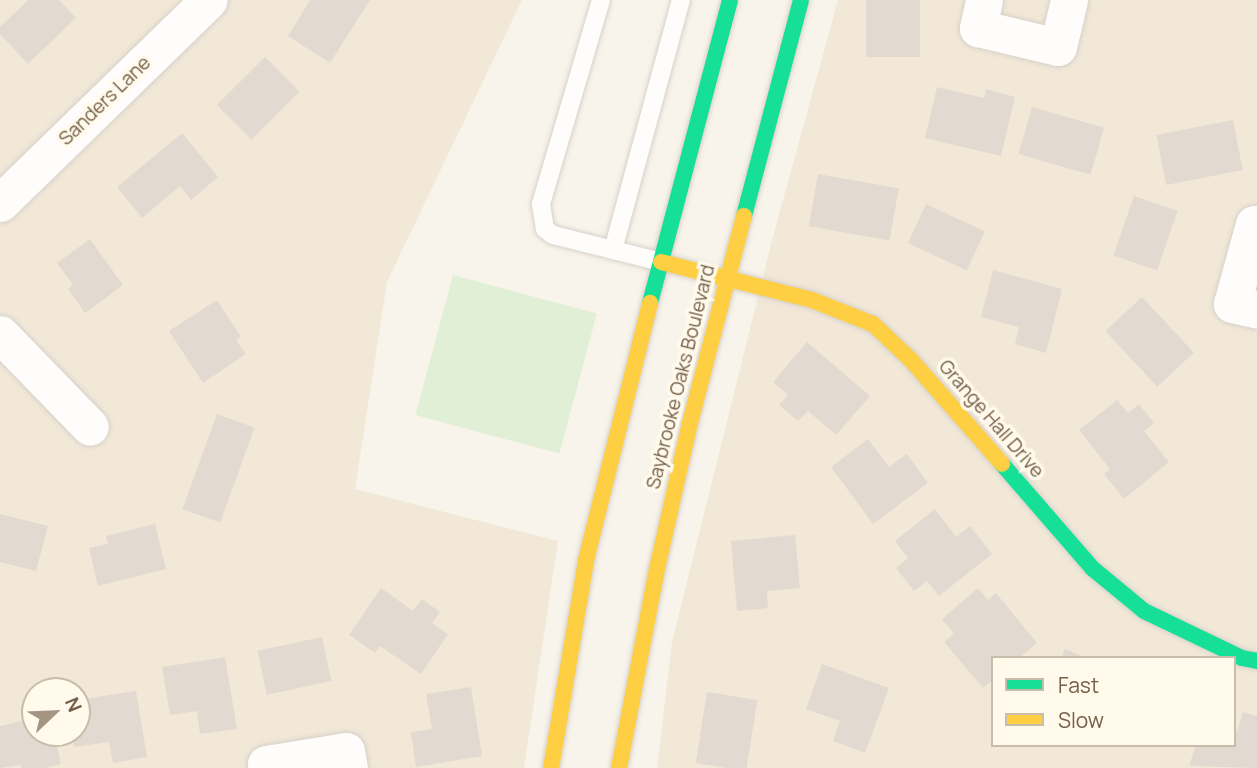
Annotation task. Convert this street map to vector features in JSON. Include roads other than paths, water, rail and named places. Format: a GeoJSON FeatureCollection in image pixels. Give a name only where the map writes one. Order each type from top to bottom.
{"type":"FeatureCollection","features":[{"type":"Feature","properties":{"kind":"street","name":"Sanders Lane"},"geometry":{"type":"LineString","coordinates":[[0,203],[209,0]]}},
{"type":"Feature","properties":{"kind":"street"},"geometry":{"type":"LineString","coordinates":[[551,768],[586,560],[730,0]]}},
{"type":"Feature","properties":{"kind":"street","name":"Saybrooke Oaks Boulevard"},"geometry":{"type":"LineString","coordinates":[[620,768],[657,569],[690,423],[801,0]]}},
{"type":"Feature","properties":{"kind":"street"},"geometry":{"type":"LineString","coordinates":[[984,0],[978,28],[1058,47],[1069,0]]}},
{"type":"Feature","properties":{"kind":"street"},"geometry":{"type":"LineString","coordinates":[[1257,225],[1254,224],[1232,304],[1257,310]]}},
{"type":"Feature","properties":{"kind":"street","name":"Grange Hall Drive"},"geometry":{"type":"LineString","coordinates":[[661,262],[812,300],[873,324],[911,360],[1092,568],[1144,611],[1242,658],[1257,661]]}},
{"type":"Feature","properties":{"kind":"street"},"geometry":{"type":"LineString","coordinates":[[0,334],[90,427]]}},
{"type":"Feature","properties":{"kind":"street"},"geometry":{"type":"LineString","coordinates":[[267,768],[266,764],[346,751],[349,768]]}},
{"type":"Feature","properties":{"kind":"lane"},"geometry":{"type":"LineString","coordinates":[[601,0],[541,204],[545,229],[553,235],[661,262]]}},
{"type":"Feature","properties":{"kind":"lane"},"geometry":{"type":"LineString","coordinates":[[613,250],[681,0]]}}]}
